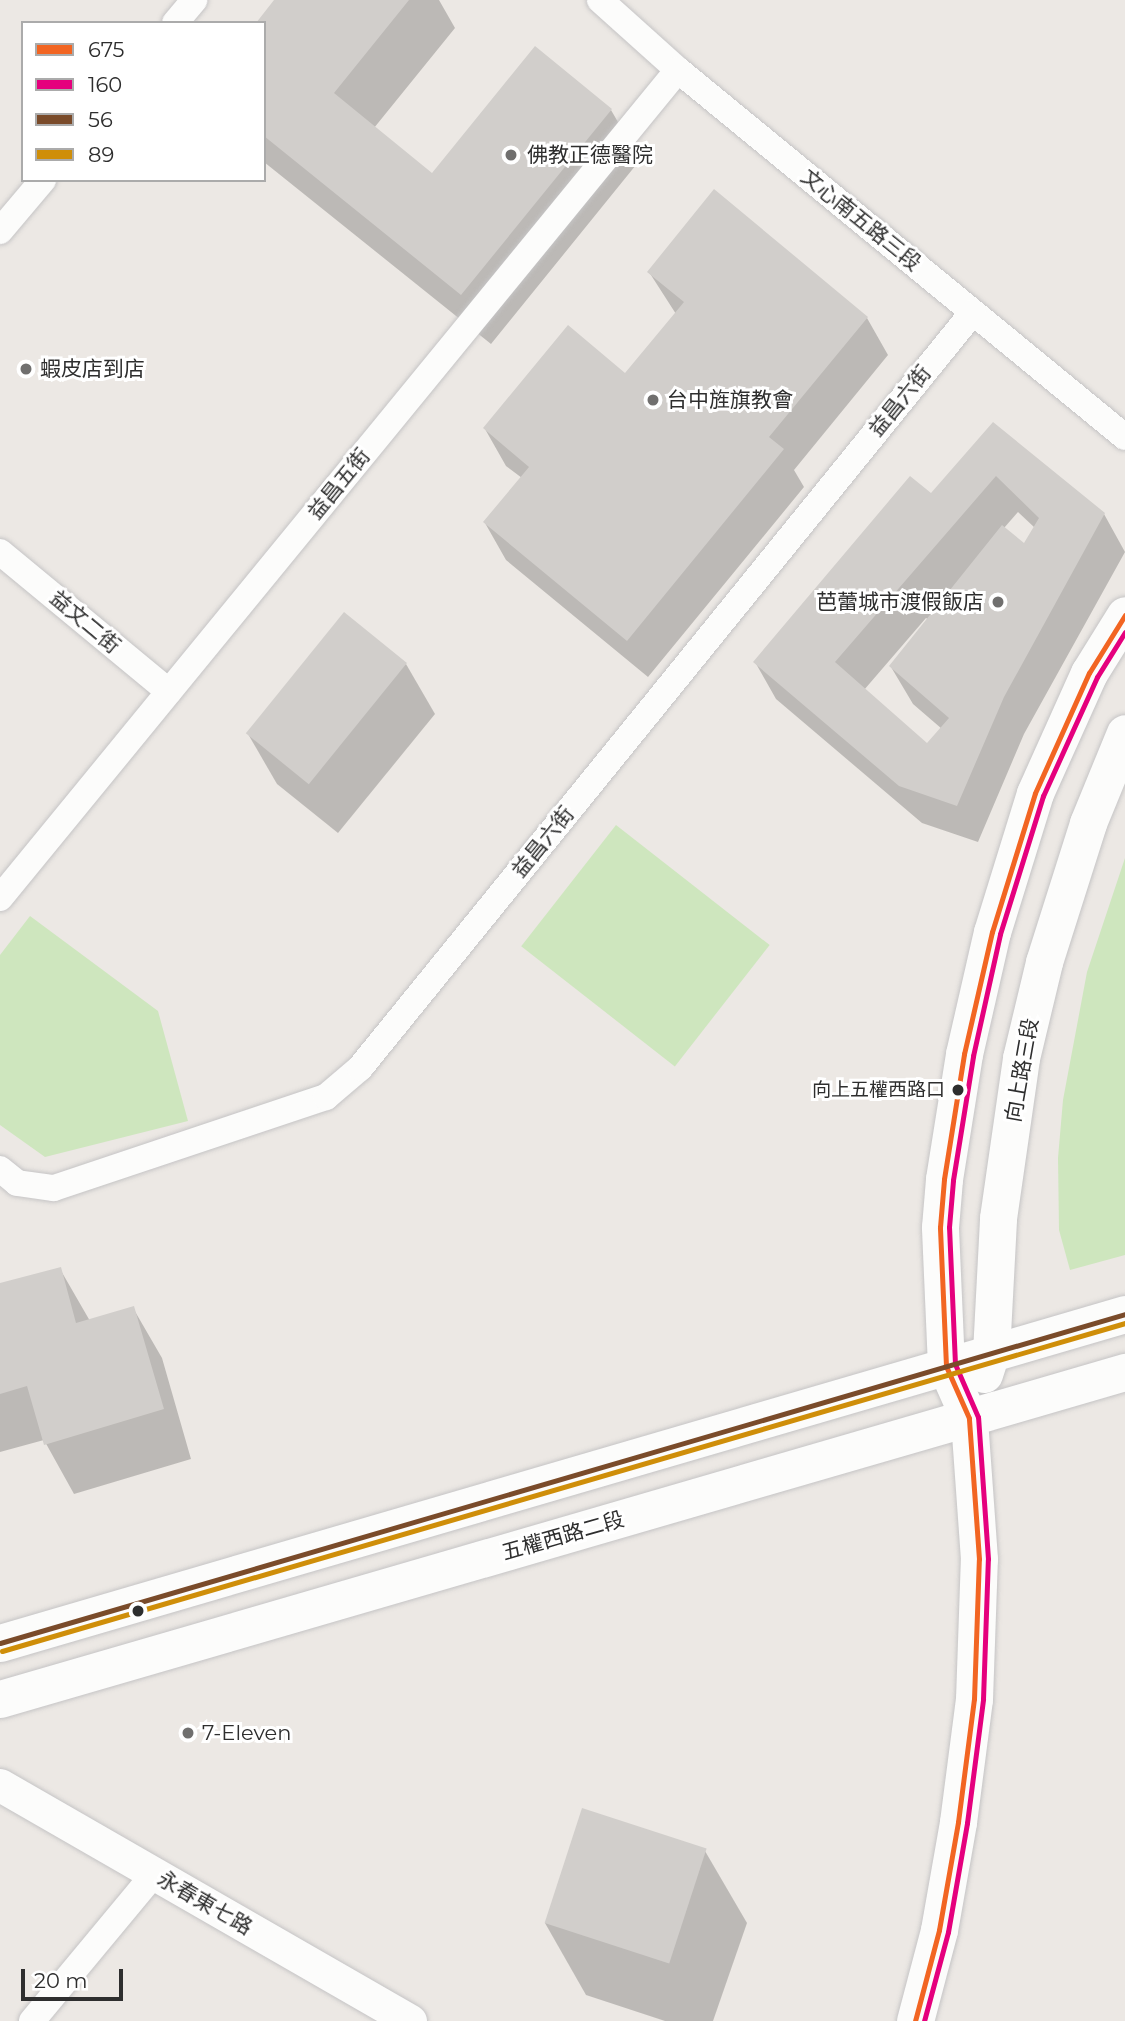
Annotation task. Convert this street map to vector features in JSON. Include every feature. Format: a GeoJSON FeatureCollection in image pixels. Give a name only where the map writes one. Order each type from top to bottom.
{"type":"FeatureCollection","features":[{"type":"Feature","properties":{"kind":"main road","name":"向上路三段"},"geometry":{"type":"LineString","coordinates":[[915,2021],[939,1930],[949,1876],[974,1699],[979,1559],[969,1418],[946,1366],[940,1227],[944,1179],[964,1054],[992,932],[1035,793],[1088,673],[1125,615]]}},
{"type":"Feature","properties":{"kind":"main road","name":"向上路三段"},"geometry":{"type":"LineString","coordinates":[[969,1418],[992,1353],[998,1218],[1021,1058],[1044,962],[1084,836],[1125,733]]}},
{"type":"Feature","properties":{"kind":"main road"},"geometry":{"type":"LineString","coordinates":[[0,1643],[1125,1314]]}},
{"type":"Feature","properties":{"kind":"main road","name":"五權西路二段"},"geometry":{"type":"LineString","coordinates":[[0,1699],[1125,1373]]}},
{"type":"Feature","properties":{"kind":"street"},"geometry":{"type":"LineString","coordinates":[[177,21],[194,0]]}},
{"type":"Feature","properties":{"kind":"street","name":"文心南五路三段"},"geometry":{"type":"LineString","coordinates":[[600,0],[678,70],[1125,437]]}},
{"type":"Feature","properties":{"kind":"street","name":"益昌五街"},"geometry":{"type":"LineString","coordinates":[[0,898],[678,70]]}},
{"type":"Feature","properties":{"kind":"street"},"geometry":{"type":"LineString","coordinates":[[0,231],[41,182]]}},
{"type":"Feature","properties":{"kind":"street","name":"益昌六街"},"geometry":{"type":"LineString","coordinates":[[0,1169],[17,1183],[54,1188],[326,1097],[360,1068],[973,312]]}},
{"type":"Feature","properties":{"kind":"street","name":"益文二街"},"geometry":{"type":"LineString","coordinates":[[0,552],[169,692]]}},
{"type":"Feature","properties":{"kind":"street","name":"永春東七路"},"geometry":{"type":"LineString","coordinates":[[0,1785],[410,2021]]}},
{"type":"Feature","properties":{"kind":"street"},"geometry":{"type":"LineString","coordinates":[[32,2021],[154,1874]]}},
{"type":"Feature","properties":{"kind":"green space"},"geometry":{"type":"Polygon","coordinates":[[[616,825],[770,945],[675,1066],[521,946],[616,825]]]}},
{"type":"Feature","properties":{"kind":"green space"},"geometry":{"type":"Polygon","coordinates":[[[1125,858],[1125,1255],[1070,1270],[1059,1230],[1058,1158],[1063,1100],[1087,972],[1125,858]]]}},
{"type":"Feature","properties":{"kind":"green space"},"geometry":{"type":"Polygon","coordinates":[[[30,916],[158,1011],[188,1121],[45,1157],[0,1125],[0,955],[30,916]]]}},
{"type":"Feature","properties":{"kind":"building","name":"佛教正德醫院"},"geometry":{"type":"Polygon","coordinates":[[[274,0],[409,0],[334,93],[432,173],[535,46],[612,109],[461,295],[266,138],[266,21],[258,21],[274,0]]]}},
{"type":"Feature","properties":{"kind":"building","name":"台中旌旗教會"},"geometry":{"type":"Polygon","coordinates":[[[714,189],[868,317],[769,437],[784,449],[627,641],[483,522],[529,467],[483,428],[568,325],[625,373],[684,302],[647,272],[714,189]]]}},
{"type":"Feature","properties":{"kind":"building","name":"芭蕾城市渡假飯店"},"geometry":{"type":"Polygon","coordinates":[[[993,422],[1105,513],[1004,697],[957,806],[899,786],[753,662],[910,476],[931,493],[993,422]],[[996,476],[835,662],[927,743],[949,718],[889,666],[1002,525],[1024,543],[1039,518],[996,476]]]}},
{"type":"Feature","properties":{"kind":"building"},"geometry":{"type":"Polygon","coordinates":[[[344,612],[407,663],[309,784],[246,733],[344,612]]]}},
{"type":"Feature","properties":{"kind":"building"},"geometry":{"type":"Polygon","coordinates":[[[61,1267],[76,1323],[134,1306],[164,1409],[44,1445],[27,1386],[0,1394],[0,1283],[61,1267]]]}},
{"type":"Feature","properties":{"kind":"building"},"geometry":{"type":"Polygon","coordinates":[[[582,1808],[707,1848],[669,1964],[545,1923],[582,1808]]]}},
{"type":"Feature","properties":{"kind":"transit line","name":"675"},"geometry":{"type":"LineString","coordinates":[[915,2021],[939,1930],[958,1822],[974,1699],[979,1559],[969,1418],[946,1366],[940,1227],[944,1179],[964,1054],[992,932],[1035,793],[1089,673],[1125,615]]}},
{"type":"Feature","properties":{"kind":"transit line","name":"160"},"geometry":{"type":"LineString","coordinates":[[924,2021],[948,1932],[967,1823],[983,1699],[988,1559],[978,1417],[955,1364],[949,1227],[953,1180],[973,1056],[1000,934],[1043,796],[1097,677],[1125,632]]}},
{"type":"Feature","properties":{"kind":"transit line","name":"56"},"geometry":{"type":"LineString","coordinates":[[0,1643],[1125,1314]]}},
{"type":"Feature","properties":{"kind":"transit line","name":"89"},"geometry":{"type":"LineString","coordinates":[[2,1651],[1125,1323]]}},
{"type":"Feature","properties":{"kind":"place","name":"佛教正德醫院"},"geometry":{"type":"Point","coordinates":[511,155]}},
{"type":"Feature","properties":{"kind":"place","name":"蝦皮店到店"},"geometry":{"type":"Point","coordinates":[26,369]}},
{"type":"Feature","properties":{"kind":"place","name":"台中旌旗教會"},"geometry":{"type":"Point","coordinates":[653,400]}},
{"type":"Feature","properties":{"kind":"place","name":"芭蕾城市渡假飯店"},"geometry":{"type":"Point","coordinates":[998,602]}},
{"type":"Feature","properties":{"kind":"place","name":"向上五權西路口"},"geometry":{"type":"Point","coordinates":[958,1090]}},
{"type":"Feature","properties":{"kind":"place","name":"7-Eleven"},"geometry":{"type":"Point","coordinates":[188,1733]}}]}
